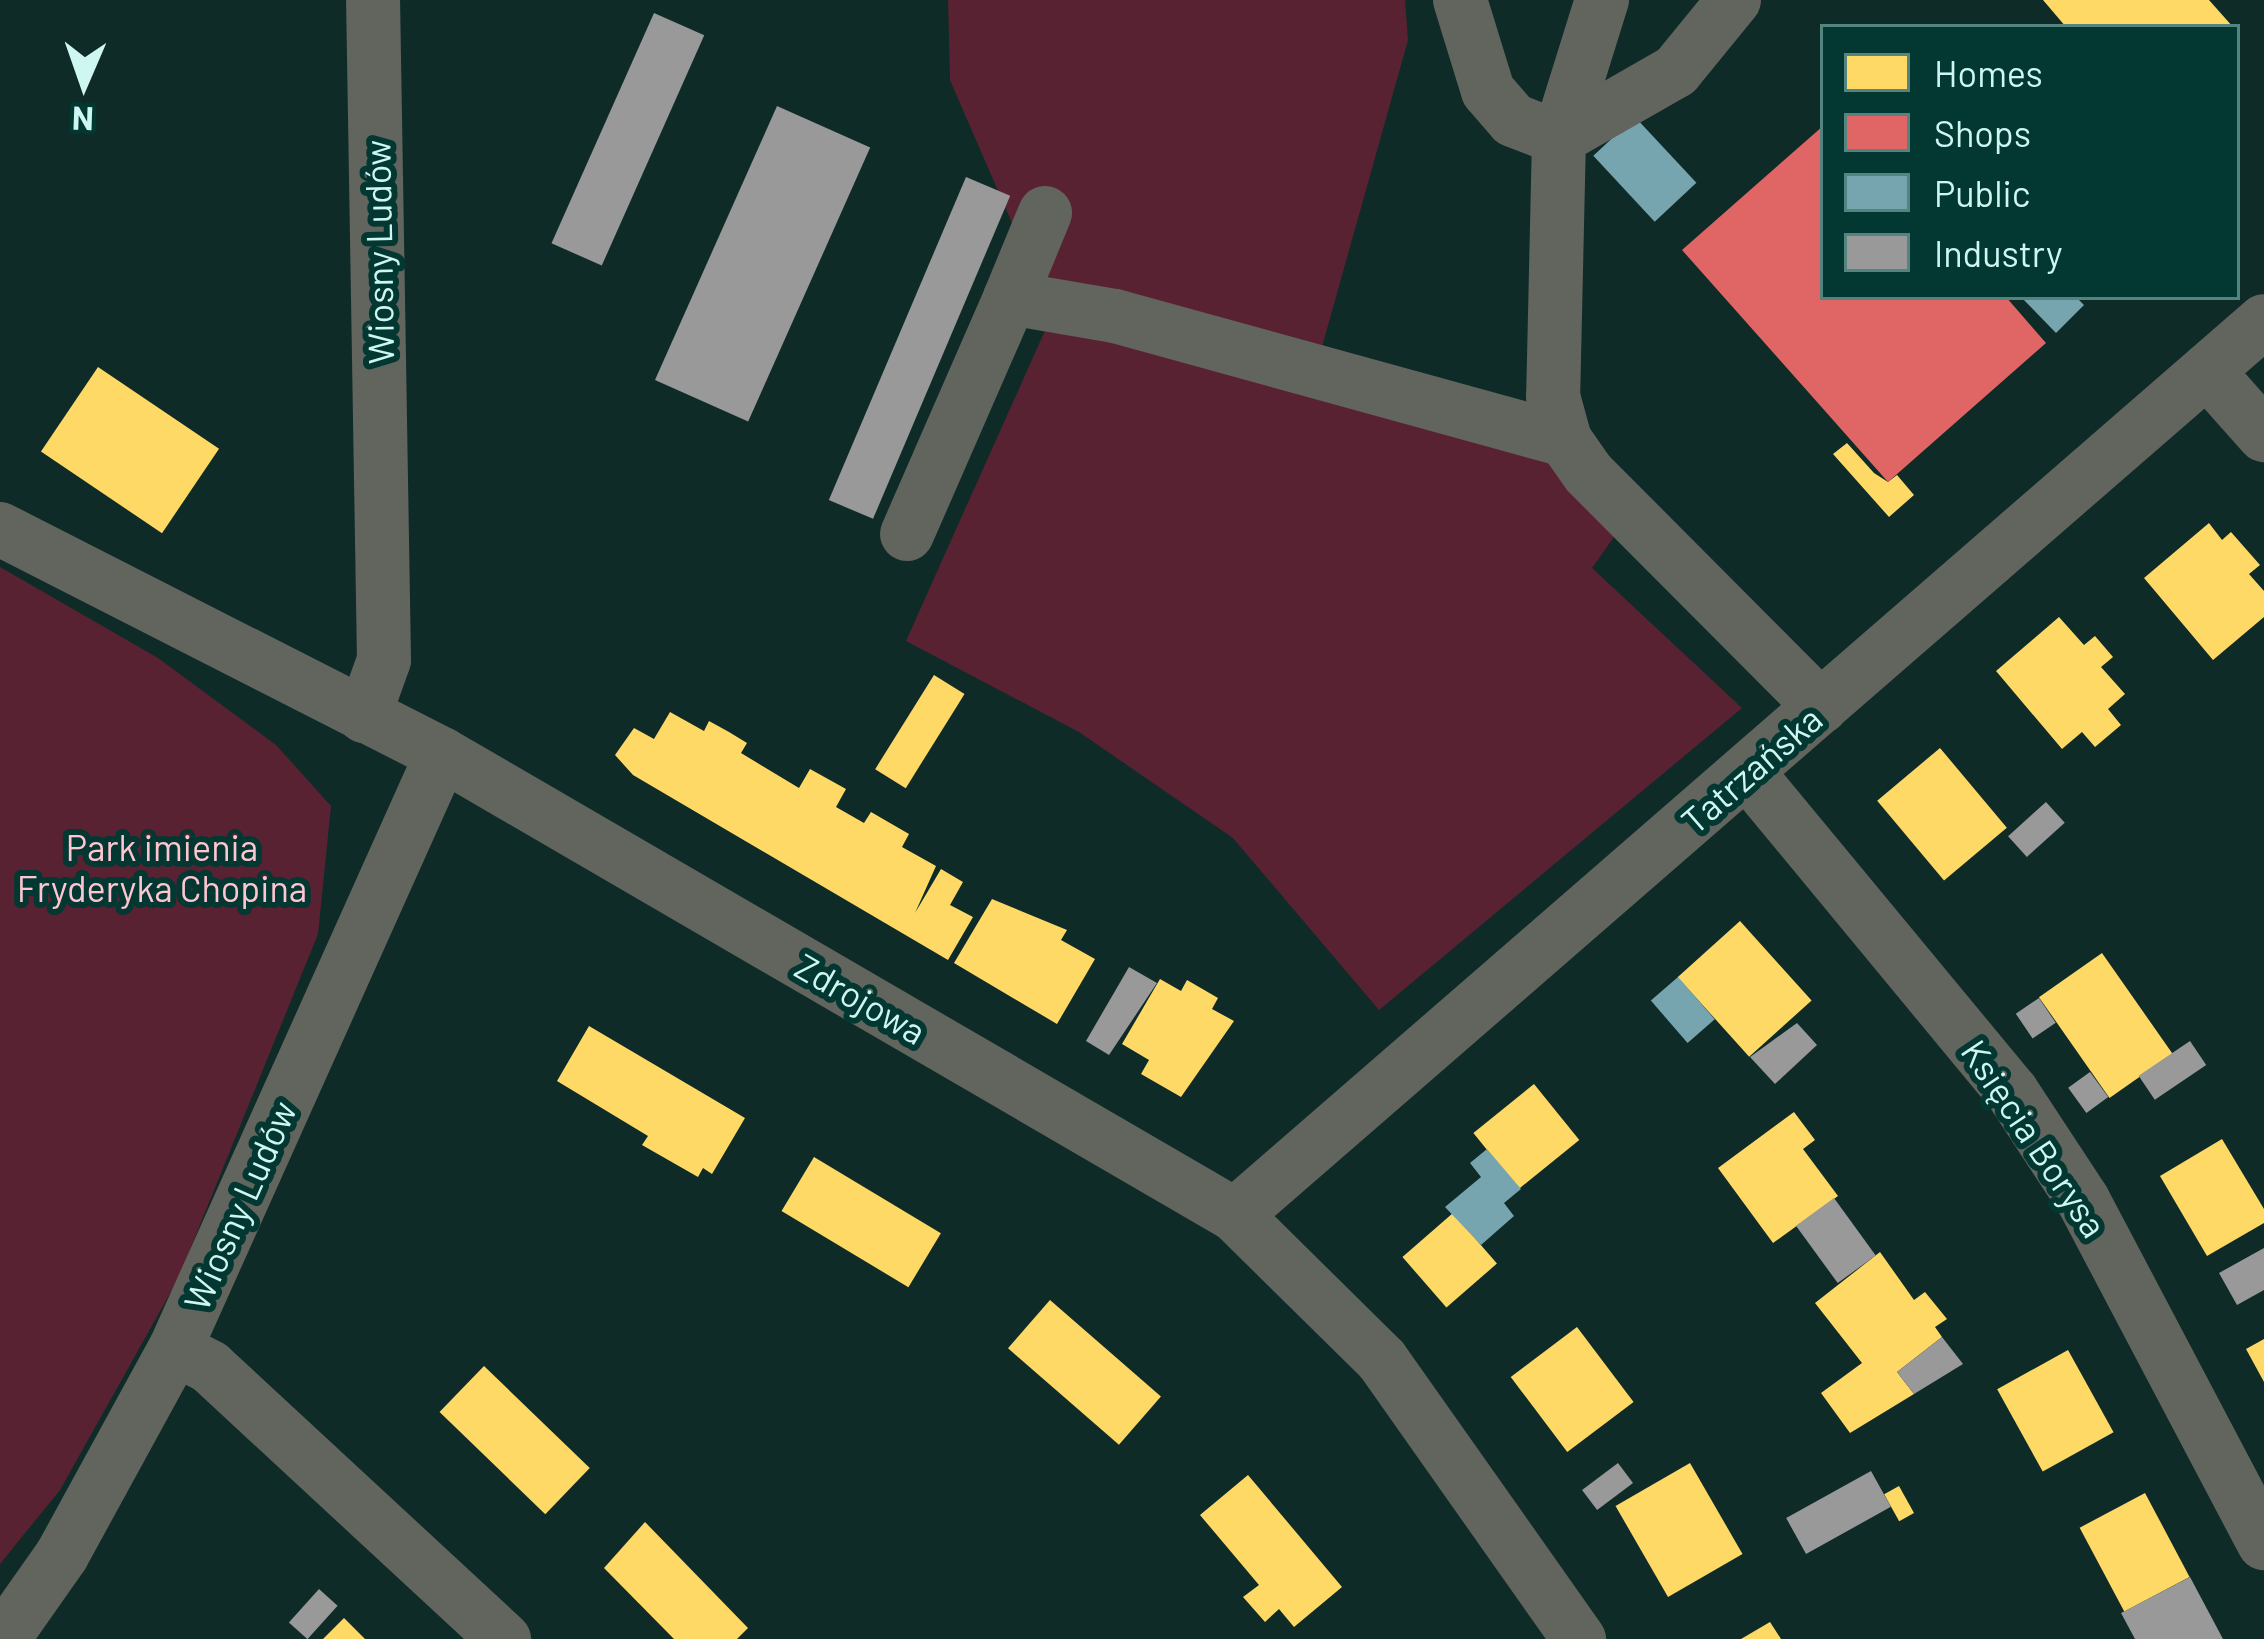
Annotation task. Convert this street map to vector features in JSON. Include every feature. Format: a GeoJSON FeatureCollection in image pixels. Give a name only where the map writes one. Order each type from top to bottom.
{"type":"FeatureCollection","features":[{"type":"Feature","properties":{"kind":"street","name":"Wiosny Ludów"},"geometry":{"type":"LineString","coordinates":[[364,716],[384,660],[373,0]]}},
{"type":"Feature","properties":{"kind":"street"},"geometry":{"type":"LineString","coordinates":[[1460,0],[1488,91],[1513,120],[1558,137]]}},
{"type":"Feature","properties":{"kind":"street"},"geometry":{"type":"LineString","coordinates":[[1602,0],[1558,137],[1553,395],[1565,440],[1588,473],[1821,707]]}},
{"type":"Feature","properties":{"kind":"street"},"geometry":{"type":"LineString","coordinates":[[1558,137],[1676,70],[1734,0]]}},
{"type":"Feature","properties":{"kind":"street"},"geometry":{"type":"LineString","coordinates":[[908,534],[1045,213]]}},
{"type":"Feature","properties":{"kind":"street"},"geometry":{"type":"LineString","coordinates":[[1010,298],[1115,316],[1565,440]]}},
{"type":"Feature","properties":{"kind":"street","name":"Tatrzańska"},"geometry":{"type":"LineString","coordinates":[[1235,1215],[2264,321]]}},
{"type":"Feature","properties":{"kind":"street"},"geometry":{"type":"LineString","coordinates":[[2207,371],[2264,435]]}},
{"type":"Feature","properties":{"kind":"street","name":"Zdrojowa"},"geometry":{"type":"LineString","coordinates":[[0,529],[442,754],[1235,1215],[1382,1360],[1579,1639]]}},
{"type":"Feature","properties":{"kind":"street","name":"Wiosny Ludów"},"geometry":{"type":"LineString","coordinates":[[3,1639],[62,1555],[175,1348],[442,754]]}},
{"type":"Feature","properties":{"kind":"street","name":"Księcia Borysa"},"geometry":{"type":"LineString","coordinates":[[1748,773],[2012,1092],[2084,1199],[2264,1543]]}},
{"type":"Feature","properties":{"kind":"street"},"geometry":{"type":"LineString","coordinates":[[175,1348],[210,1367],[503,1639]]}},
{"type":"Feature","properties":{"kind":"green space"},"geometry":{"type":"Polygon","coordinates":[[[948,0],[1405,0],[1408,40],[1311,386],[1560,454],[1621,527],[1592,568],[1742,708],[1379,1010],[1233,838],[1079,732],[906,641],[1052,315],[950,80],[948,0]]]}},
{"type":"Feature","properties":{"kind":"green space","name":"Park imienia Fryderyka Chopina"},"geometry":{"type":"Polygon","coordinates":[[[0,567],[158,658],[276,745],[331,806],[318,934],[178,1279],[60,1490],[0,1564],[0,567]]]}},
{"type":"Feature","properties":{"kind":"building: Homes"},"geometry":{"type":"Polygon","coordinates":[[[2043,0],[2209,0],[2230,24],[2063,24],[2043,0]]]}},
{"type":"Feature","properties":{"kind":"building: Homes"},"geometry":{"type":"Polygon","coordinates":[[[98,367],[219,449],[162,533],[41,452],[98,367]]]}},
{"type":"Feature","properties":{"kind":"building: Homes"},"geometry":{"type":"Polygon","coordinates":[[[1847,443],[1874,473],[1888,482],[1897,475],[1914,495],[1889,517],[1833,454],[1847,443]]]}},
{"type":"Feature","properties":{"kind":"building: Homes"},"geometry":{"type":"Polygon","coordinates":[[[2209,523],[2222,540],[2231,532],[2260,565],[2249,574],[2264,591],[2264,617],[2213,660],[2144,578],[2209,523]]]}},
{"type":"Feature","properties":{"kind":"building: Homes"},"geometry":{"type":"Polygon","coordinates":[[[2059,617],[2084,645],[2095,636],[2113,657],[2101,667],[2125,694],[2108,709],[2121,725],[2095,747],[2082,732],[2062,749],[1996,671],[2059,617]]]}},
{"type":"Feature","properties":{"kind":"building: Homes"},"geometry":{"type":"Polygon","coordinates":[[[934,675],[965,694],[906,788],[875,769],[934,675]]]}},
{"type":"Feature","properties":{"kind":"building: Homes"},"geometry":{"type":"Polygon","coordinates":[[[670,712],[704,731],[709,721],[729,732],[747,743],[741,753],[799,788],[810,769],[846,789],[836,807],[864,823],[871,812],[909,834],[902,847],[936,866],[915,913],[941,869],[963,882],[950,905],[973,917],[948,960],[633,775],[615,755],[634,728],[654,739],[670,712]]]}},
{"type":"Feature","properties":{"kind":"building: Homes"},"geometry":{"type":"Polygon","coordinates":[[[1940,748],[2007,828],[1944,880],[1877,801],[1940,748]]]}},
{"type":"Feature","properties":{"kind":"building: Homes"},"geometry":{"type":"Polygon","coordinates":[[[992,899],[1067,930],[1061,940],[1095,959],[1057,1024],[954,963],[992,899]]]}},
{"type":"Feature","properties":{"kind":"building: Homes"},"geometry":{"type":"Polygon","coordinates":[[[1740,921],[1812,1001],[1749,1057],[1678,977],[1740,921]]]}},
{"type":"Feature","properties":{"kind":"building: Homes"},"geometry":{"type":"Polygon","coordinates":[[[2102,953],[2173,1054],[2109,1098],[2039,997],[2102,953]]]}},
{"type":"Feature","properties":{"kind":"building: Homes"},"geometry":{"type":"Polygon","coordinates":[[[1160,979],[1181,991],[1187,980],[1218,998],[1212,1009],[1234,1021],[1181,1097],[1141,1074],[1149,1060],[1122,1044],[1160,979]]]}},
{"type":"Feature","properties":{"kind":"building: Homes"},"geometry":{"type":"Polygon","coordinates":[[[589,1026],[745,1118],[712,1174],[703,1168],[698,1177],[642,1145],[648,1136],[557,1081],[589,1026]]]}},
{"type":"Feature","properties":{"kind":"building: Homes"},"geometry":{"type":"Polygon","coordinates":[[[1534,1084],[1579,1140],[1519,1189],[1473,1133],[1534,1084]]]}},
{"type":"Feature","properties":{"kind":"building: Homes"},"geometry":{"type":"Polygon","coordinates":[[[1794,1112],[1815,1140],[1803,1149],[1838,1196],[1773,1243],[1718,1168],[1794,1112]]]}},
{"type":"Feature","properties":{"kind":"building: Homes"},"geometry":{"type":"Polygon","coordinates":[[[2222,1139],[2264,1209],[2264,1223],[2207,1256],[2160,1176],[2222,1139]]]}},
{"type":"Feature","properties":{"kind":"building: Homes"},"geometry":{"type":"Polygon","coordinates":[[[814,1157],[941,1233],[908,1287],[782,1211],[814,1157]]]}},
{"type":"Feature","properties":{"kind":"building: Homes"},"geometry":{"type":"Polygon","coordinates":[[[1453,1213],[1497,1264],[1446,1308],[1402,1257],[1453,1213]]]}},
{"type":"Feature","properties":{"kind":"building: Homes"},"geometry":{"type":"Polygon","coordinates":[[[1880,1252],[1914,1300],[1925,1292],[1947,1319],[1935,1327],[1942,1337],[1897,1372],[1914,1394],[1850,1433],[1821,1393],[1862,1363],[1815,1303],[1880,1252]]]}},
{"type":"Feature","properties":{"kind":"building: Homes"},"geometry":{"type":"Polygon","coordinates":[[[1050,1300],[1161,1396],[1119,1445],[1008,1348],[1050,1300]]]}},
{"type":"Feature","properties":{"kind":"building: Homes"},"geometry":{"type":"Polygon","coordinates":[[[1577,1327],[1634,1402],[1567,1452],[1511,1377],[1577,1327]]]}},
{"type":"Feature","properties":{"kind":"building: Homes"},"geometry":{"type":"Polygon","coordinates":[[[2264,1339],[2264,1382],[2246,1349],[2264,1339]]]}},
{"type":"Feature","properties":{"kind":"building: Homes"},"geometry":{"type":"Polygon","coordinates":[[[2068,1350],[2114,1432],[2043,1471],[1997,1389],[2068,1350]]]}},
{"type":"Feature","properties":{"kind":"building: Homes"},"geometry":{"type":"Polygon","coordinates":[[[484,1366],[590,1468],[545,1514],[440,1412],[484,1366]]]}},
{"type":"Feature","properties":{"kind":"building: Homes"},"geometry":{"type":"Polygon","coordinates":[[[1690,1463],[1743,1554],[1668,1597],[1616,1506],[1690,1463]]]}},
{"type":"Feature","properties":{"kind":"building: Homes"},"geometry":{"type":"Polygon","coordinates":[[[1248,1475],[1342,1587],[1294,1627],[1279,1609],[1265,1622],[1243,1597],[1259,1585],[1200,1515],[1248,1475]]]}},
{"type":"Feature","properties":{"kind":"building: Homes"},"geometry":{"type":"Polygon","coordinates":[[[1899,1486],[1914,1513],[1899,1521],[1884,1494],[1899,1486]]]}},
{"type":"Feature","properties":{"kind":"building: Homes"},"geometry":{"type":"Polygon","coordinates":[[[2145,1493],[2190,1577],[2124,1612],[2080,1528],[2145,1493]]]}},
{"type":"Feature","properties":{"kind":"building: Homes"},"geometry":{"type":"Polygon","coordinates":[[[645,1522],[748,1628],[737,1639],[674,1639],[604,1568],[645,1522]]]}},
{"type":"Feature","properties":{"kind":"building: Homes"},"geometry":{"type":"Polygon","coordinates":[[[344,1618],[365,1639],[323,1639],[344,1618]]]}},
{"type":"Feature","properties":{"kind":"building: Homes"},"geometry":{"type":"Polygon","coordinates":[[[1770,1622],[1781,1639],[1741,1639],[1770,1622]]]}},
{"type":"Feature","properties":{"kind":"building: Shops"},"geometry":{"type":"Polygon","coordinates":[[[1820,129],[1820,300],[2009,300],[2046,343],[1888,482],[1682,250],[1820,129]]]}},
{"type":"Feature","properties":{"kind":"building: Public"},"geometry":{"type":"Polygon","coordinates":[[[1635,117],[1696,183],[1655,222],[1593,156],[1635,117]]]}},
{"type":"Feature","properties":{"kind":"building: Public"},"geometry":{"type":"Polygon","coordinates":[[[2024,300],[2079,300],[2084,305],[2056,333],[2024,300]]]}},
{"type":"Feature","properties":{"kind":"building: Public"},"geometry":{"type":"Polygon","coordinates":[[[1678,977],[1715,1019],[1688,1043],[1651,1001],[1678,977]]]}},
{"type":"Feature","properties":{"kind":"building: Public"},"geometry":{"type":"Polygon","coordinates":[[[1487,1149],[1521,1189],[1504,1203],[1514,1216],[1481,1245],[1445,1207],[1481,1177],[1470,1163],[1487,1149]]]}},
{"type":"Feature","properties":{"kind":"building: Industry"},"geometry":{"type":"Polygon","coordinates":[[[654,13],[704,35],[602,266],[552,243],[654,13]]]}},
{"type":"Feature","properties":{"kind":"building: Industry"},"geometry":{"type":"Polygon","coordinates":[[[777,106],[870,147],[748,422],[655,380],[777,106]]]}},
{"type":"Feature","properties":{"kind":"building: Industry"},"geometry":{"type":"Polygon","coordinates":[[[966,177],[1010,196],[873,519],[829,500],[966,177]]]}},
{"type":"Feature","properties":{"kind":"building: Industry"},"geometry":{"type":"Polygon","coordinates":[[[2046,802],[2065,823],[2027,857],[2008,836],[2046,802]]]}},
{"type":"Feature","properties":{"kind":"building: Industry"},"geometry":{"type":"Polygon","coordinates":[[[1129,967],[1157,983],[1109,1055],[1086,1041],[1129,967]]]}},
{"type":"Feature","properties":{"kind":"building: Industry"},"geometry":{"type":"Polygon","coordinates":[[[2039,998],[2056,1023],[2033,1039],[2016,1014],[2039,998]]]}},
{"type":"Feature","properties":{"kind":"building: Industry"},"geometry":{"type":"Polygon","coordinates":[[[1797,1023],[1817,1045],[1775,1084],[1750,1057],[1797,1023]]]}},
{"type":"Feature","properties":{"kind":"building: Industry"},"geometry":{"type":"Polygon","coordinates":[[[2190,1041],[2206,1065],[2155,1100],[2139,1076],[2190,1041]]]}},
{"type":"Feature","properties":{"kind":"building: Industry"},"geometry":{"type":"Polygon","coordinates":[[[2090,1072],[2108,1097],[2086,1113],[2068,1088],[2090,1072]]]}},
{"type":"Feature","properties":{"kind":"building: Industry"},"geometry":{"type":"Polygon","coordinates":[[[1834,1198],[1876,1255],[1838,1283],[1796,1226],[1834,1198]]]}},
{"type":"Feature","properties":{"kind":"building: Industry"},"geometry":{"type":"Polygon","coordinates":[[[2264,1248],[2264,1290],[2237,1305],[2219,1273],[2264,1248]]]}},
{"type":"Feature","properties":{"kind":"building: Industry"},"geometry":{"type":"Polygon","coordinates":[[[1942,1337],[1963,1364],[1914,1394],[1897,1372],[1942,1337]]]}},
{"type":"Feature","properties":{"kind":"building: Industry"},"geometry":{"type":"Polygon","coordinates":[[[1618,1463],[1633,1483],[1597,1510],[1582,1490],[1618,1463]]]}},
{"type":"Feature","properties":{"kind":"building: Industry"},"geometry":{"type":"Polygon","coordinates":[[[1871,1471],[1891,1507],[1806,1554],[1786,1518],[1871,1471]]]}},
{"type":"Feature","properties":{"kind":"building: Industry"},"geometry":{"type":"Polygon","coordinates":[[[2190,1577],[2223,1639],[2135,1639],[2121,1613],[2190,1577]]]}},
{"type":"Feature","properties":{"kind":"building: Industry"},"geometry":{"type":"Polygon","coordinates":[[[319,1589],[338,1606],[308,1639],[289,1622],[319,1589]]]}}]}
